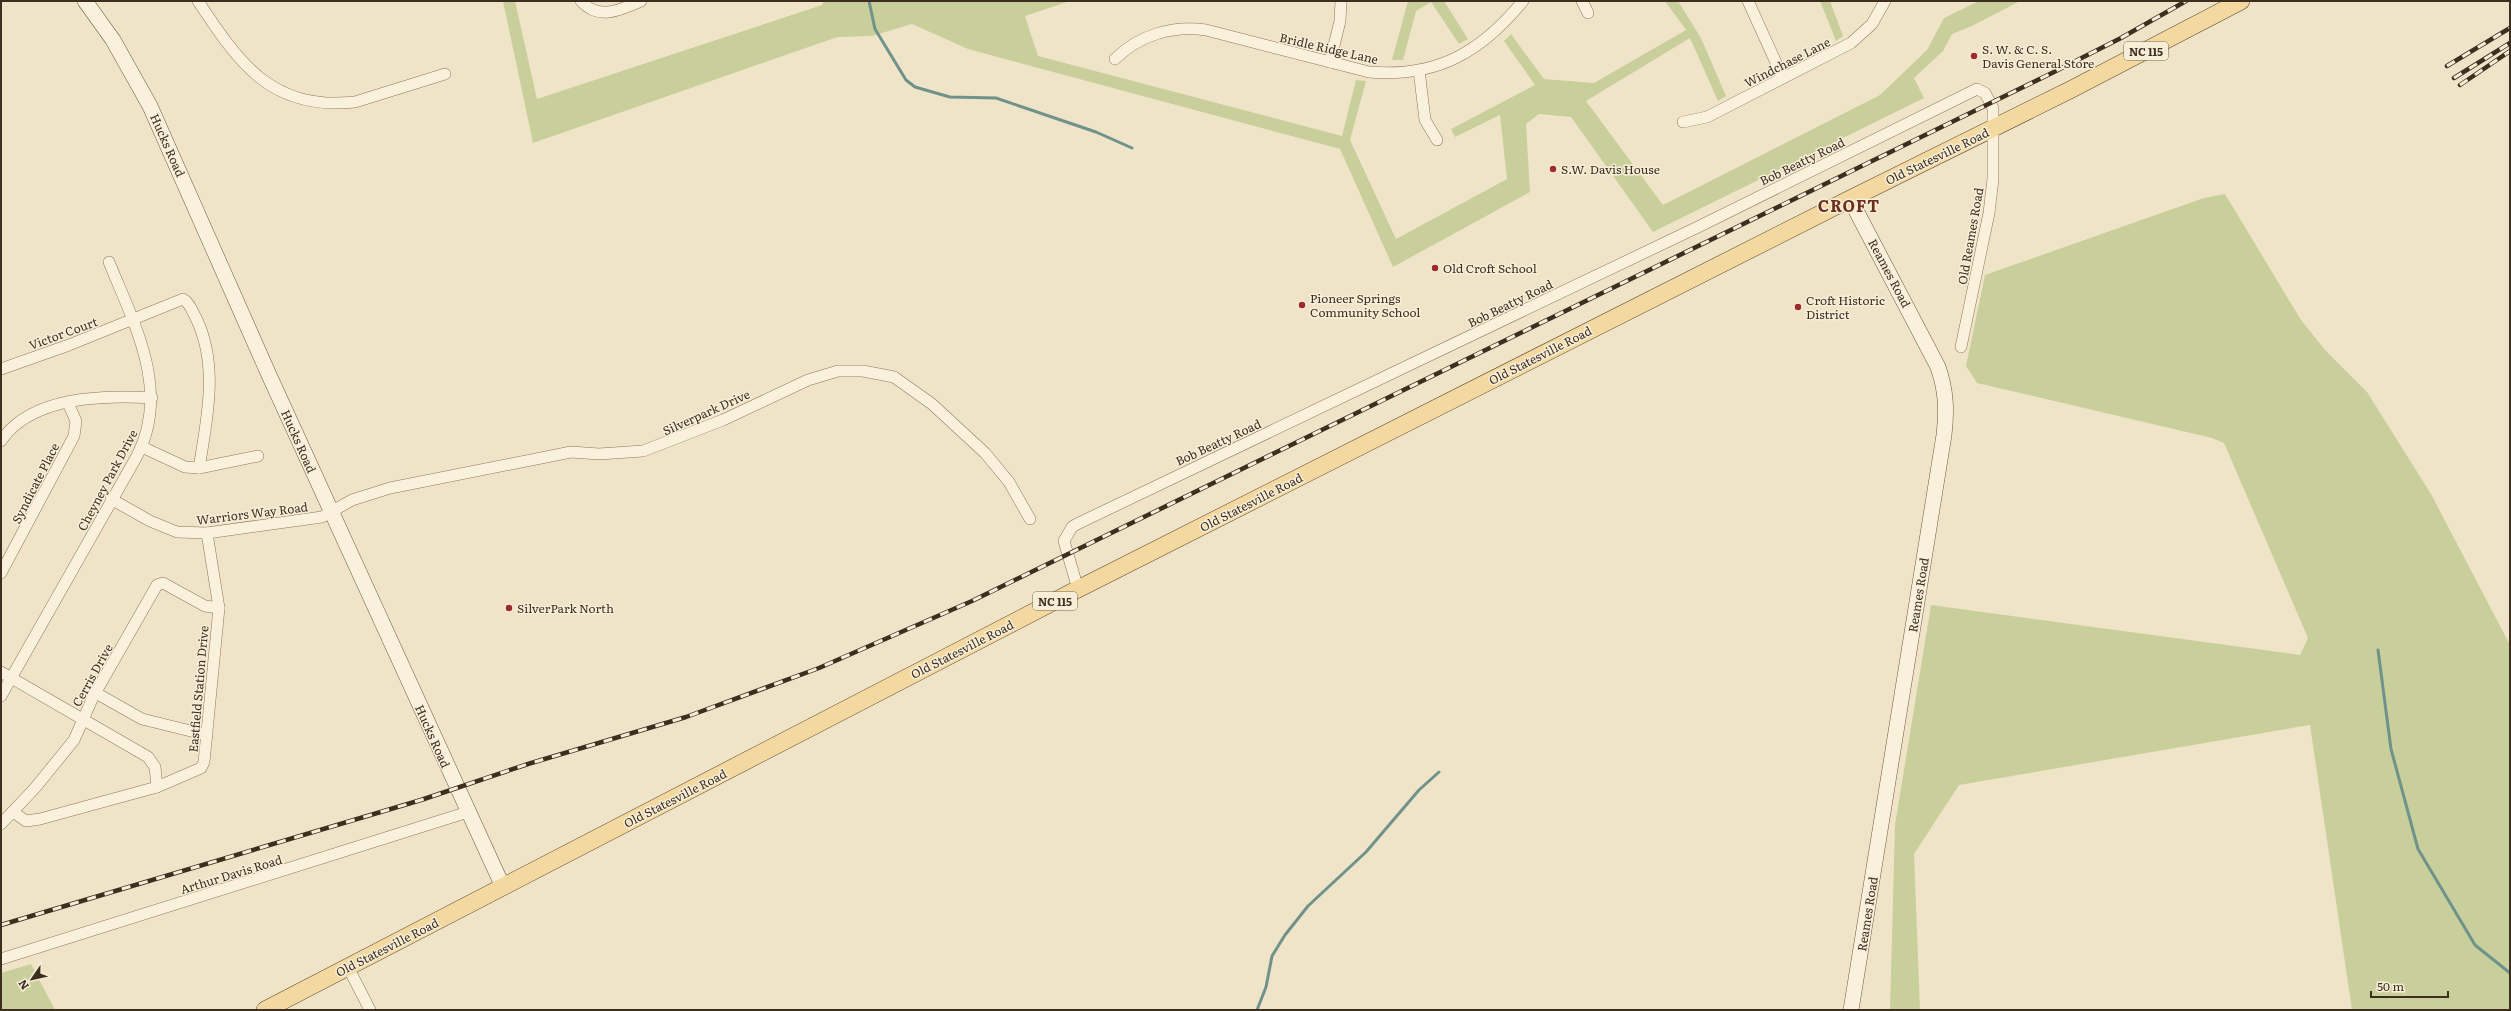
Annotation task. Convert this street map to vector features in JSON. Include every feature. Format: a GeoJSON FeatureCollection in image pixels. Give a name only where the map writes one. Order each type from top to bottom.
{"type":"FeatureCollection","features":[{"type":"Feature","properties":{"kind":"main road","name":"Hucks Road"},"geometry":{"type":"LineString","coordinates":[[85,1],[113,40],[150,106],[332,513],[503,887]]}},
{"type":"Feature","properties":{"kind":"main road","name":"Old Statesville Road"},"geometry":{"type":"LineString","coordinates":[[265,1010],[1078,589],[1850,199],[1994,128],[2241,1]]}},
{"type":"Feature","properties":{"kind":"main road","name":"Reames Road"},"geometry":{"type":"LineString","coordinates":[[1850,199],[1938,367],[1945,385],[1947,401],[1942,450],[1851,1010]]}},
{"type":"Feature","properties":{"kind":"street"},"geometry":{"type":"LineString","coordinates":[[198,1],[237,57],[252,74],[282,92],[305,100],[341,104],[355,102],[444,74]]}},
{"type":"Feature","properties":{"kind":"street"},"geometry":{"type":"LineString","coordinates":[[581,1],[600,13],[613,13],[641,1]]}},
{"type":"Feature","properties":{"kind":"street"},"geometry":{"type":"LineString","coordinates":[[1330,62],[1340,21],[1341,1]]}},
{"type":"Feature","properties":{"kind":"street","name":"Bridle Ridge Lane"},"geometry":{"type":"LineString","coordinates":[[1115,59],[1129,46],[1143,39],[1185,28],[1206,30],[1369,72],[1384,73],[1419,70],[1454,59],[1484,42],[1499,29],[1523,1]]}},
{"type":"Feature","properties":{"kind":"street"},"geometry":{"type":"LineString","coordinates":[[1582,1],[1588,13]]}},
{"type":"Feature","properties":{"kind":"street"},"geometry":{"type":"LineString","coordinates":[[1748,1],[1783,78]]}},
{"type":"Feature","properties":{"kind":"street","name":"Windchase Lane"},"geometry":{"type":"LineString","coordinates":[[1683,122],[1707,117],[1851,44],[1872,24],[1885,1]]}},
{"type":"Feature","properties":{"kind":"street"},"geometry":{"type":"LineString","coordinates":[[1419,70],[1425,120],[1437,140]]}},
{"type":"Feature","properties":{"kind":"street","name":"Bob Beatty Road"},"geometry":{"type":"LineString","coordinates":[[1078,589],[1064,541],[1072,527],[1077,524],[1687,232],[1972,91],[1981,90],[1985,93],[1993,108],[1994,128]]}},
{"type":"Feature","properties":{"kind":"street","name":"Old Reames Road"},"geometry":{"type":"LineString","coordinates":[[1961,347],[1989,213],[1993,179],[1994,128]]}},
{"type":"Feature","properties":{"kind":"street","name":"Cheyney Park Drive"},"geometry":{"type":"LineString","coordinates":[[1,696],[111,499],[142,447],[151,418],[152,398],[147,362],[133,320],[109,262]]}},
{"type":"Feature","properties":{"kind":"street","name":"Victor Court"},"geometry":{"type":"LineString","coordinates":[[1,369],[69,345],[183,299],[188,302],[204,333],[208,354],[209,390],[199,468]]}},
{"type":"Feature","properties":{"kind":"street","name":"Silverpark Drive"},"geometry":{"type":"LineString","coordinates":[[332,513],[352,500],[390,488],[571,452],[599,454],[643,451],[723,420],[808,380],[838,371],[851,371],[894,377],[932,404],[985,453],[1009,482],[1030,520]]}},
{"type":"Feature","properties":{"kind":"street"},"geometry":{"type":"LineString","coordinates":[[1,441],[14,426],[26,418],[68,403],[101,396],[152,398]]}},
{"type":"Feature","properties":{"kind":"street","name":"Syndicate Place"},"geometry":{"type":"LineString","coordinates":[[1,573],[74,436],[76,421],[68,403]]}},
{"type":"Feature","properties":{"kind":"street"},"geometry":{"type":"LineString","coordinates":[[142,447],[185,467],[199,468],[258,456]]}},
{"type":"Feature","properties":{"kind":"street","name":"Warriors Way Road"},"geometry":{"type":"LineString","coordinates":[[111,499],[150,521],[177,532],[207,533],[322,517],[332,513]]}},
{"type":"Feature","properties":{"kind":"street","name":"Eastfield Station Drive"},"geometry":{"type":"LineString","coordinates":[[13,812],[26,821],[40,819],[157,787],[200,768],[204,762],[219,608],[207,533]]}},
{"type":"Feature","properties":{"kind":"street","name":"Cerris Drive"},"geometry":{"type":"LineString","coordinates":[[1,824],[64,754],[96,693],[157,585],[163,583],[205,606],[219,608]]}},
{"type":"Feature","properties":{"kind":"street"},"geometry":{"type":"LineString","coordinates":[[1,672],[148,757],[155,767],[157,787]]}},
{"type":"Feature","properties":{"kind":"street"},"geometry":{"type":"LineString","coordinates":[[96,693],[142,719],[206,735]]}},
{"type":"Feature","properties":{"kind":"street","name":"Arthur Davis Road"},"geometry":{"type":"LineString","coordinates":[[1,959],[468,812]]}},
{"type":"Feature","properties":{"kind":"street"},"geometry":{"type":"LineString","coordinates":[[348,967],[370,1010]]}},
{"type":"Feature","properties":{"kind":"green space"},"geometry":{"type":"Polygon","coordinates":[[[503,1],[515,1],[537,99],[822,5],[824,1],[1070,1],[1025,16],[1038,56],[1342,136],[1356,80],[1366,81],[1350,140],[1396,239],[1507,179],[1500,115],[1455,137],[1451,129],[1535,85],[1504,41],[1511,34],[1544,79],[1594,83],[1686,30],[1665,1],[1678,1],[1701,38],[1726,96],[1718,101],[1690,38],[1586,101],[1663,205],[1880,95],[1927,50],[1944,18],[1979,1],[2020,1],[1972,26],[1952,34],[1943,51],[1914,78],[1924,98],[1653,232],[1571,117],[1539,114],[1526,124],[1530,192],[1393,267],[1340,149],[968,49],[912,24],[872,36],[838,37],[533,143],[503,1]]]}},
{"type":"Feature","properties":{"kind":"green space"},"geometry":{"type":"Polygon","coordinates":[[[1408,1],[1444,1],[1468,39],[1459,44],[1431,2],[1416,11],[1403,60],[1392,60],[1408,1]]]}},
{"type":"Feature","properties":{"kind":"green space"},"geometry":{"type":"Polygon","coordinates":[[[1820,1],[1830,1],[1843,36],[1836,41],[1820,1]]]}},
{"type":"Feature","properties":{"kind":"green space"},"geometry":{"type":"Polygon","coordinates":[[[2225,194],[2301,320],[2325,350],[2367,392],[2431,494],[2510,645],[2510,1010],[2352,1010],[2310,725],[1959,785],[1914,854],[1920,1010],[1890,1010],[1895,825],[1931,605],[2300,655],[2308,638],[2224,443],[2212,438],[1977,383],[1966,366],[1985,275],[2204,198],[2225,194]]]}},
{"type":"Feature","properties":{"kind":"green space"},"geometry":{"type":"Polygon","coordinates":[[[31,964],[55,1010],[1,1010],[1,973],[31,964]]]}},
{"type":"Feature","properties":{"kind":"waterway"},"geometry":{"type":"LineString","coordinates":[[869,1],[875,29],[906,80],[915,87],[950,97],[996,98],[1096,132],[1132,148]]}},
{"type":"Feature","properties":{"kind":"waterway"},"geometry":{"type":"LineString","coordinates":[[2378,650],[2391,749],[2418,849],[2475,945],[2510,973]]}},
{"type":"Feature","properties":{"kind":"waterway"},"geometry":{"type":"LineString","coordinates":[[1257,1010],[1266,987],[1272,956],[1285,935],[1308,906],[1366,852],[1419,790],[1439,772]]}},
{"type":"Feature","properties":{"kind":"railway"},"geometry":{"type":"LineString","coordinates":[[1,925],[421,800],[528,764],[686,717],[819,668],[972,601],[2050,74],[2121,38],[2186,1]]}},
{"type":"Feature","properties":{"kind":"railway"},"geometry":{"type":"LineString","coordinates":[[2447,66],[2510,28]]}},
{"type":"Feature","properties":{"kind":"railway"},"geometry":{"type":"LineString","coordinates":[[2454,78],[2510,43]]}},
{"type":"Feature","properties":{"kind":"railway"},"geometry":{"type":"LineString","coordinates":[[2460,85],[2510,51]]}},
{"type":"Feature","properties":{"kind":"place","name":"S. W. & C. S. Davis General Store"},"geometry":{"type":"Point","coordinates":[1974,56]}},
{"type":"Feature","properties":{"kind":"place","name":"S.W. Davis House"},"geometry":{"type":"Point","coordinates":[1553,169]}},
{"type":"Feature","properties":{"kind":"place","name":"Old Croft School"},"geometry":{"type":"Point","coordinates":[1435,268]}},
{"type":"Feature","properties":{"kind":"place","name":"Pioneer Springs Community School"},"geometry":{"type":"Point","coordinates":[1302,305]}},
{"type":"Feature","properties":{"kind":"place","name":"Croft Historic District"},"geometry":{"type":"Point","coordinates":[1798,307]}},
{"type":"Feature","properties":{"kind":"place","name":"SilverPark North"},"geometry":{"type":"Point","coordinates":[509,608]}},
{"type":"Feature","properties":{"kind":"district","name":"CROFT"},"geometry":{"type":"Point","coordinates":[1849,205]}}]}
